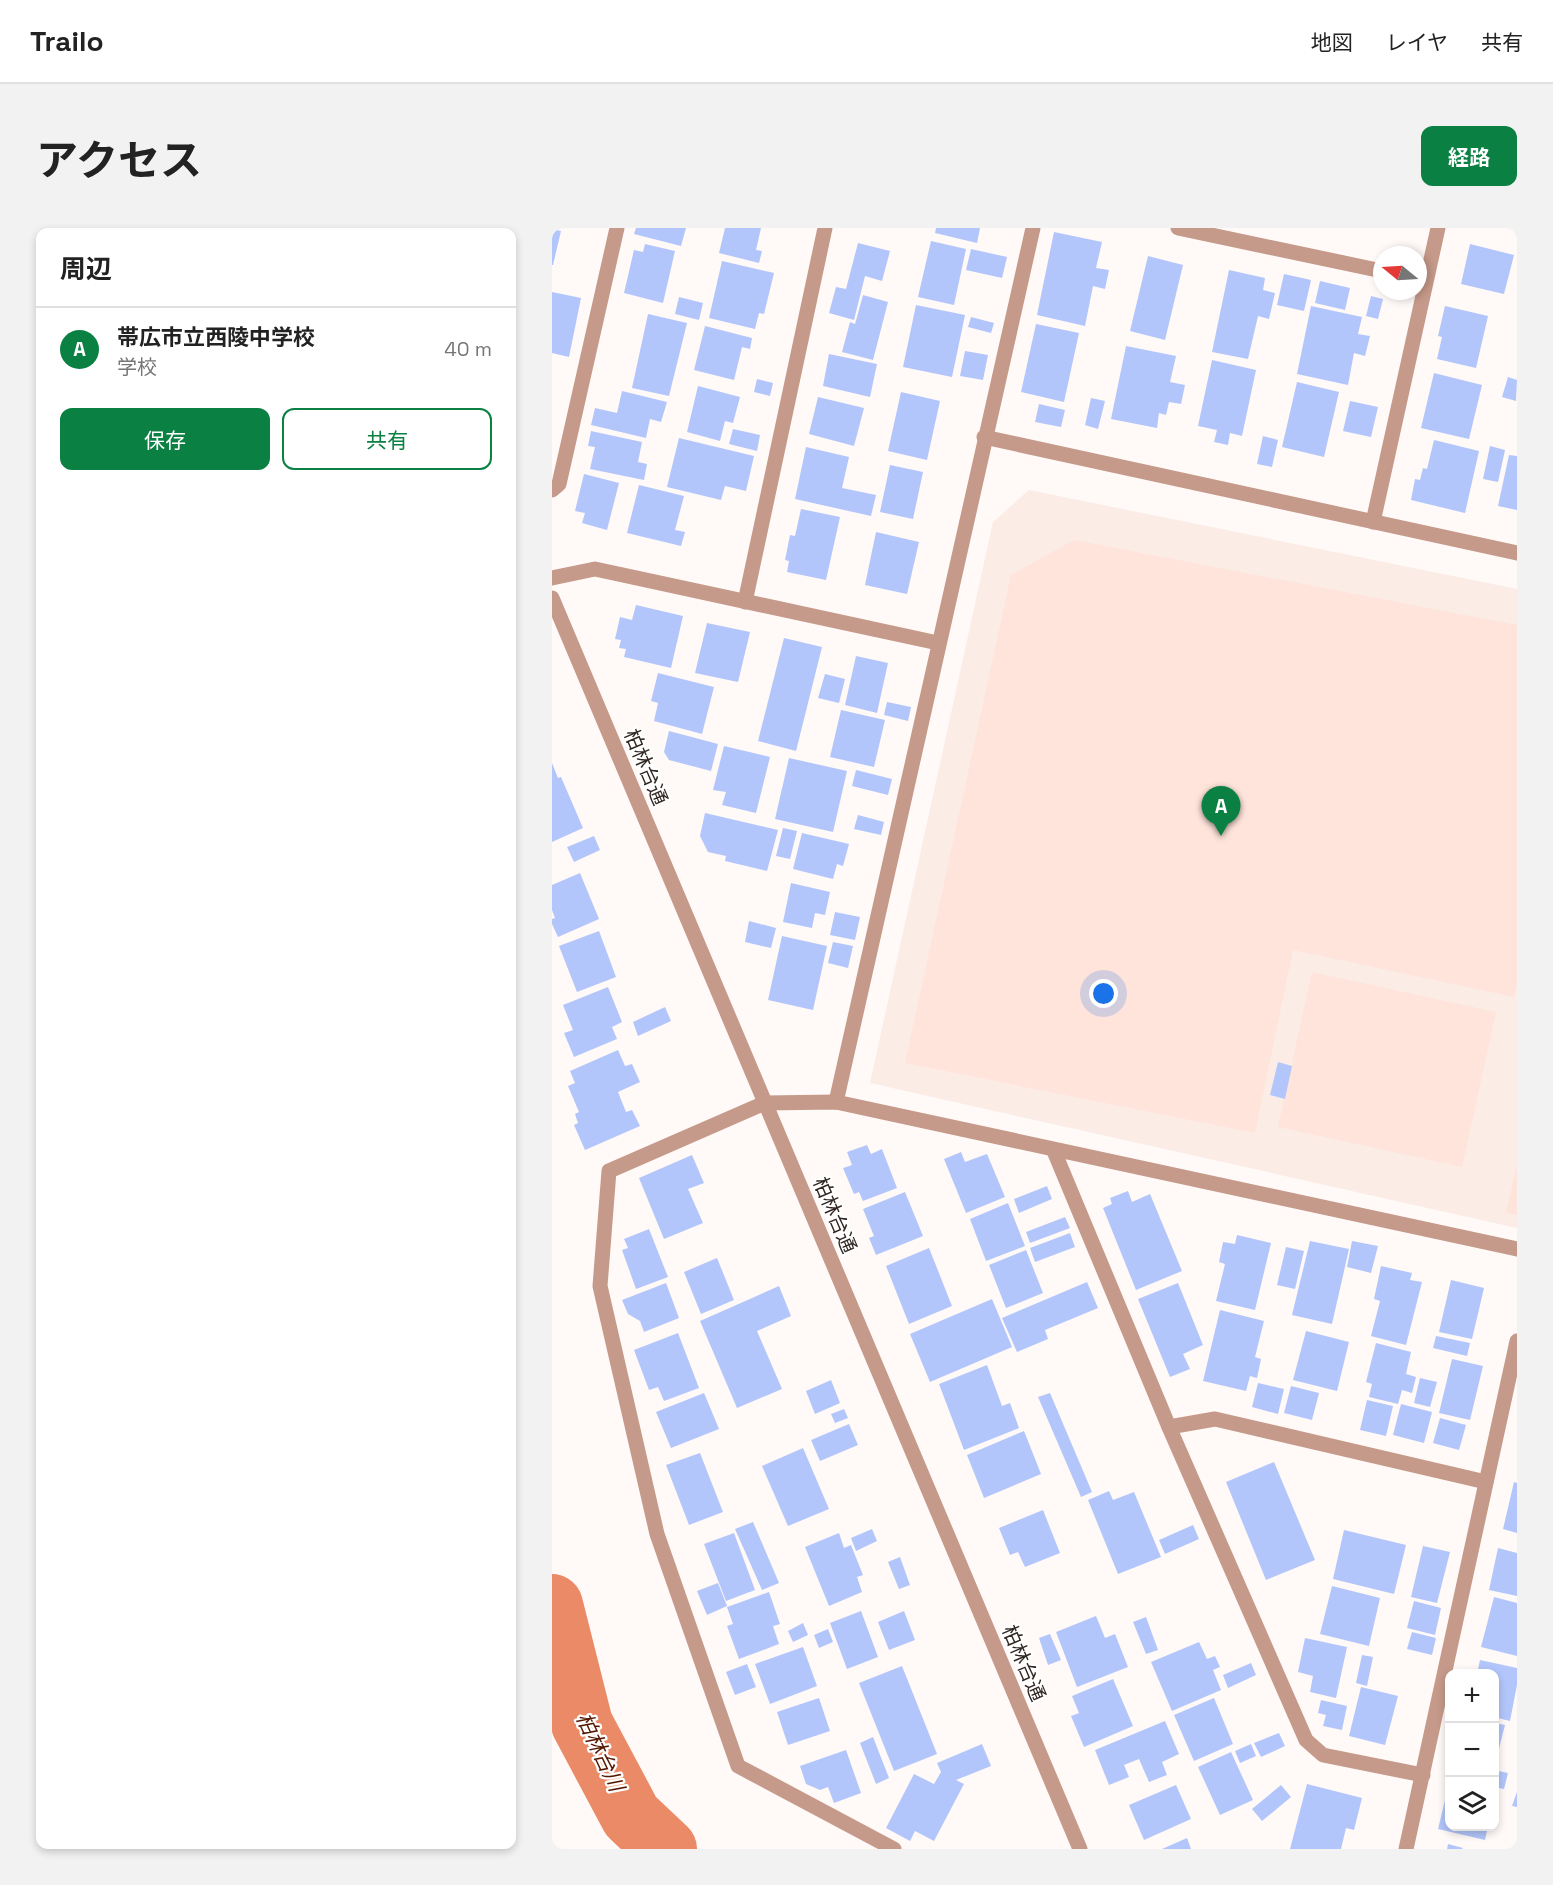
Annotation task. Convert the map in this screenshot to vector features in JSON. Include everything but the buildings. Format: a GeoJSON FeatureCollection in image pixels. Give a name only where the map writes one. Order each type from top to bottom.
{"type":"FeatureCollection","features":[{"type":"Feature","properties":{"kind":"street"},"geometry":{"type":"LineString","coordinates":[[552,490],[560,484],[617,228]]}},
{"type":"Feature","properties":{"kind":"street"},"geometry":{"type":"LineString","coordinates":[[745,602],[825,228]]}},
{"type":"Feature","properties":{"kind":"street"},"geometry":{"type":"LineString","coordinates":[[836,1102],[984,437],[1033,228]]}},
{"type":"Feature","properties":{"kind":"street"},"geometry":{"type":"LineString","coordinates":[[1178,228],[1373,269]]}},
{"type":"Feature","properties":{"kind":"street"},"geometry":{"type":"LineString","coordinates":[[1427,264],[1438,228]]}},
{"type":"Feature","properties":{"kind":"street"},"geometry":{"type":"LineString","coordinates":[[1374,522],[1418,300]]}},
{"type":"Feature","properties":{"kind":"street"},"geometry":{"type":"LineString","coordinates":[[984,437],[1517,553]]}},
{"type":"Feature","properties":{"kind":"street"},"geometry":{"type":"LineString","coordinates":[[552,578],[595,569],[938,643]]}},
{"type":"Feature","properties":{"kind":"street","name":"柏林台通"},"geometry":{"type":"LineString","coordinates":[[552,598],[1080,1849]]}},
{"type":"Feature","properties":{"kind":"street"},"geometry":{"type":"LineString","coordinates":[[894,1849],[738,1766],[657,1534],[600,1286],[609,1171],[765,1103],[836,1102],[1054,1151],[1517,1249]]}},
{"type":"Feature","properties":{"kind":"street"},"geometry":{"type":"LineString","coordinates":[[1054,1151],[1168,1427],[1306,1740],[1323,1755],[1423,1774]]}},
{"type":"Feature","properties":{"kind":"street"},"geometry":{"type":"LineString","coordinates":[[1406,1849],[1517,1341]]}},
{"type":"Feature","properties":{"kind":"street"},"geometry":{"type":"LineString","coordinates":[[1168,1427],[1215,1419],[1486,1482]]}},
{"type":"Feature","properties":{"kind":"shaded area"},"geometry":{"type":"Polygon","coordinates":[[[1029,490],[1517,589],[1517,1228],[870,1083],[993,522],[1029,490]]]}},
{"type":"Feature","properties":{"kind":"shaded area"},"geometry":{"type":"Polygon","coordinates":[[[1074,540],[1517,625],[1517,983],[1514,997],[1293,950],[1255,1133],[905,1063],[1011,575],[1074,540]]]}},
{"type":"Feature","properties":{"kind":"shaded area"},"geometry":{"type":"Polygon","coordinates":[[[1312,972],[1496,1012],[1462,1167],[1278,1127],[1312,972]]]}},
{"type":"Feature","properties":{"kind":"shaded area"},"geometry":{"type":"Polygon","coordinates":[[[1517,1164],[1517,1215],[1506,1213],[1517,1164]]]}},
{"type":"Feature","properties":{"kind":"waterway","name":"柏林台川"},"geometry":{"type":"LineString","coordinates":[[552,1605],[582,1724],[631,1816],[666,1849]]}},
{"type":"Feature","properties":{"kind":"place","name":"帯広市立西陵中学校"},"geometry":{"type":"Point","coordinates":[1221,836]}}]}
